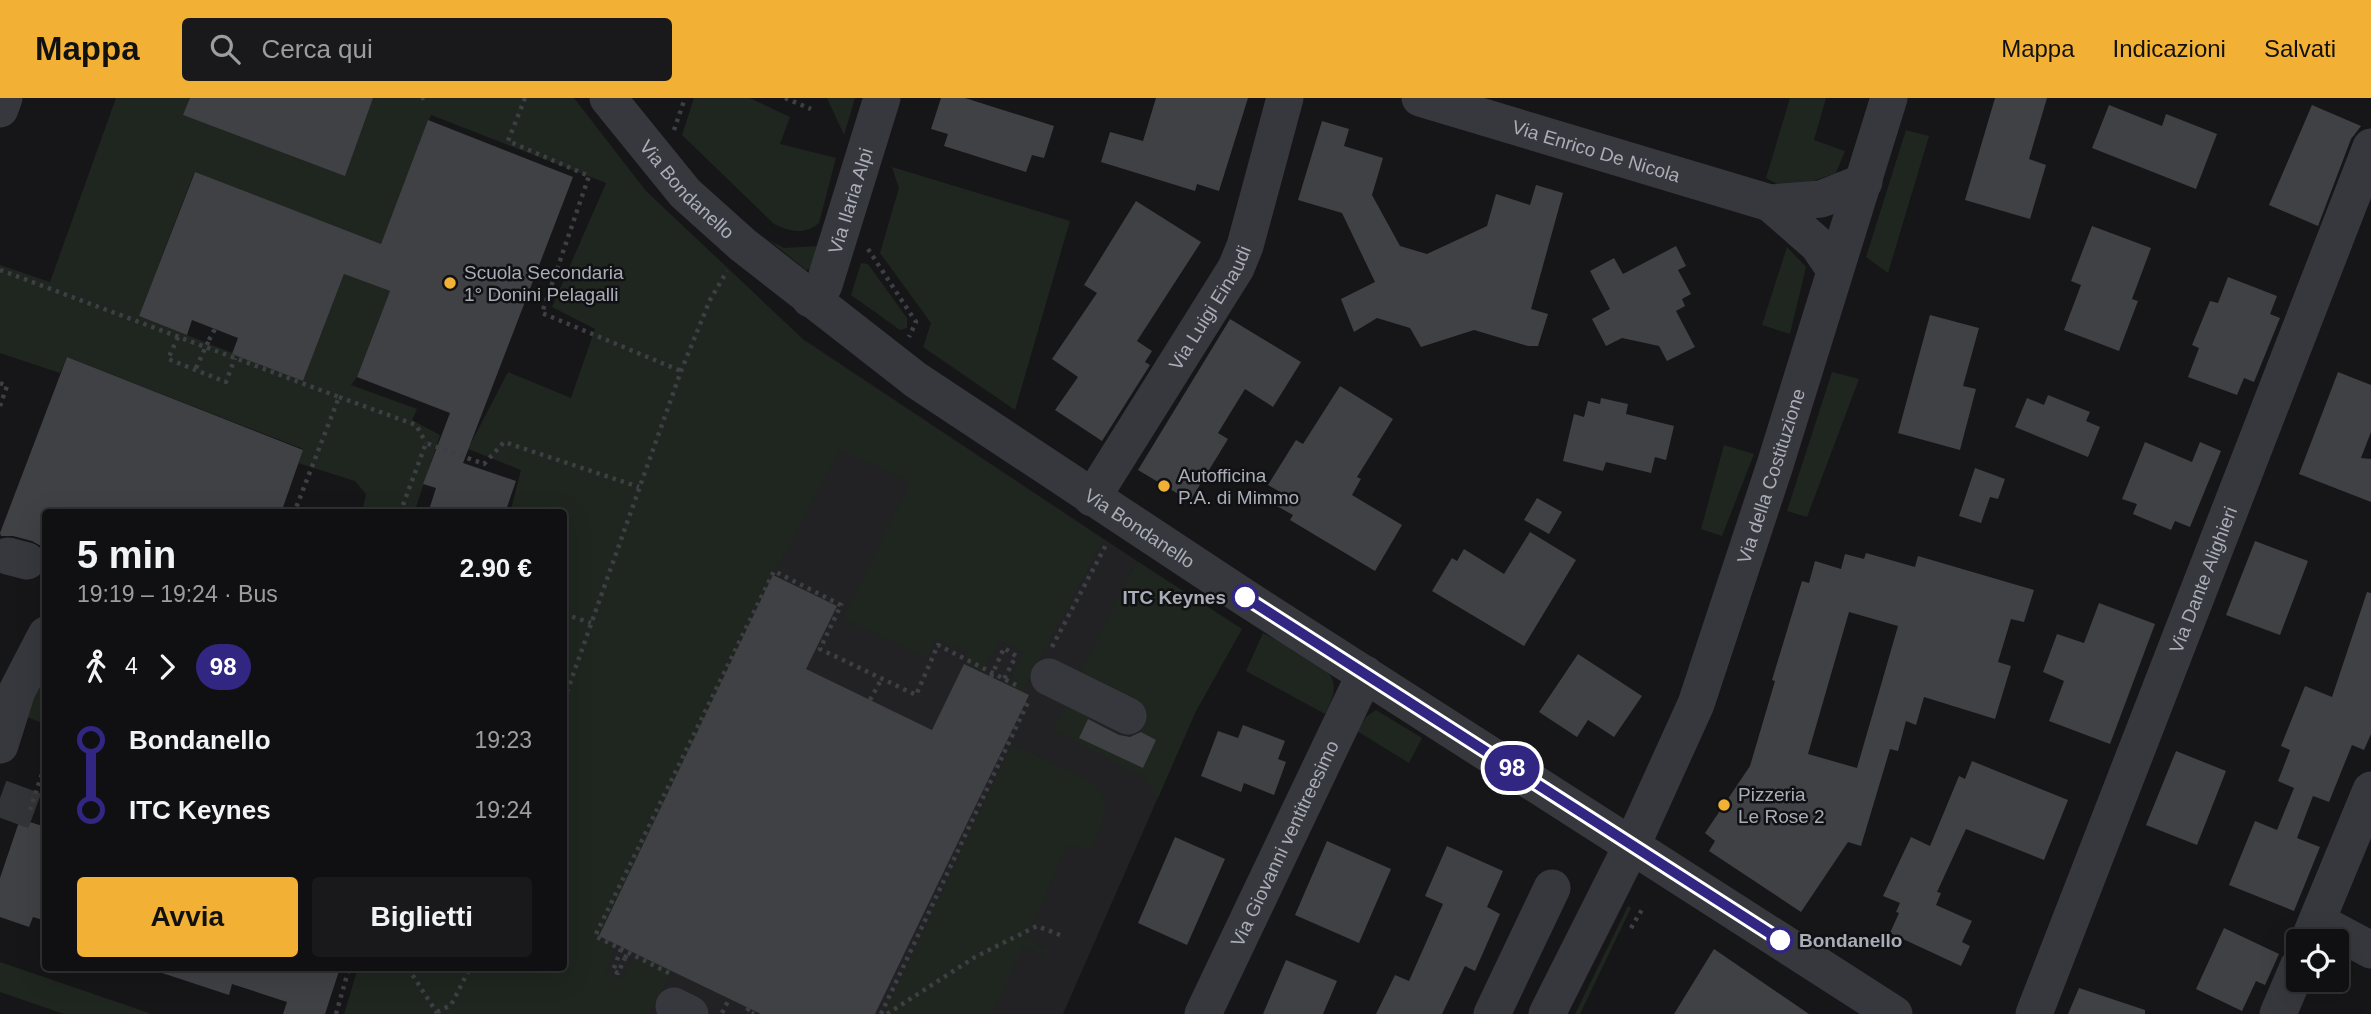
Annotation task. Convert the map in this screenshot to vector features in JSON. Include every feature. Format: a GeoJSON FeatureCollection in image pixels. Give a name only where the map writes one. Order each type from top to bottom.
{"type":"FeatureCollection","features":[{"type":"Feature","properties":{"kind":"street"},"geometry":{"type":"LineString","coordinates":[[0,109],[4,98]]}},
{"type":"Feature","properties":{"kind":"street","name":"Via Bondanello"},"geometry":{"type":"LineString","coordinates":[[608,98],[685,192],[743,245],[916,380],[1092,498],[1894,1014]]}},
{"type":"Feature","properties":{"kind":"street","name":"Via Ilaria Alpi"},"geometry":{"type":"LineString","coordinates":[[810,299],[824,285],[882,98]]}},
{"type":"Feature","properties":{"kind":"street","name":"Via Luigi Einaudi"},"geometry":{"type":"LineString","coordinates":[[1092,498],[1236,268],[1245,246],[1285,98]]}},
{"type":"Feature","properties":{"kind":"street","name":"Via Enrico De Nicola"},"geometry":{"type":"LineString","coordinates":[[1420,98],[1770,203],[1821,199],[1864,182]]}},
{"type":"Feature","properties":{"kind":"street","name":"Via della Costituzione"},"geometry":{"type":"LineString","coordinates":[[1547,1014],[1632,845],[1696,704],[1775,465],[1889,98]]}},
{"type":"Feature","properties":{"kind":"street","name":"Via Dante Alighieri"},"geometry":{"type":"LineString","coordinates":[[2034,1014],[2371,147]]}},
{"type":"Feature","properties":{"kind":"street","name":"Via Enrico De Nicola"},"geometry":{"type":"LineString","coordinates":[[1770,203],[1818,245],[1835,270]]}},
{"type":"Feature","properties":{"kind":"street"},"geometry":{"type":"LineString","coordinates":[[0,745],[9,688],[42,641]]}},
{"type":"Feature","properties":{"kind":"street","name":"Via Giovanni ventitreesimo"},"geometry":{"type":"LineString","coordinates":[[1203,1014],[1365,674]]}},
{"type":"Feature","properties":{"kind":"street"},"geometry":{"type":"LineString","coordinates":[[1039,677],[1128,716]]}},
{"type":"Feature","properties":{"kind":"street"},"geometry":{"type":"LineString","coordinates":[[2313,929],[2371,790]]}},
{"type":"Feature","properties":{"kind":"street"},"geometry":{"type":"LineString","coordinates":[[1492,1014],[1552,888]]}},
{"type":"Feature","properties":{"kind":"street"},"geometry":{"type":"LineString","coordinates":[[2349,943],[2371,950]]}},
{"type":"Feature","properties":{"kind":"street"},"geometry":{"type":"LineString","coordinates":[[2278,1014],[2287,992]]}},
{"type":"Feature","properties":{"kind":"path"},"geometry":{"type":"LineString","coordinates":[[525,98],[508,141],[589,176],[542,313],[681,371]]}},
{"type":"Feature","properties":{"kind":"path"},"geometry":{"type":"LineString","coordinates":[[671,139],[685,98]]}},
{"type":"Feature","properties":{"kind":"path"},"geometry":{"type":"LineString","coordinates":[[785,98],[811,109]]}},
{"type":"Feature","properties":{"kind":"path"},"geometry":{"type":"LineString","coordinates":[[864,243],[916,322],[906,344]]}},
{"type":"Feature","properties":{"kind":"path"},"geometry":{"type":"LineString","coordinates":[[567,691],[681,371],[710,300],[743,245]]}},
{"type":"Feature","properties":{"kind":"path"},"geometry":{"type":"LineString","coordinates":[[0,270],[416,425],[426,443],[484,464],[504,442],[639,487]]}},
{"type":"Feature","properties":{"kind":"path"},"geometry":{"type":"LineString","coordinates":[[196,368],[215,329]]}},
{"type":"Feature","properties":{"kind":"path"},"geometry":{"type":"LineString","coordinates":[[178,337],[169,359],[226,382],[235,358]]}},
{"type":"Feature","properties":{"kind":"path"},"geometry":{"type":"LineString","coordinates":[[0,383],[8,386],[0,407]]}},
{"type":"Feature","properties":{"kind":"path"},"geometry":{"type":"LineString","coordinates":[[297,509],[339,397]]}},
{"type":"Feature","properties":{"kind":"path"},"geometry":{"type":"LineString","coordinates":[[401,509],[426,443]]}},
{"type":"Feature","properties":{"kind":"path"},"geometry":{"type":"LineString","coordinates":[[881,1014],[1039,677],[1112,534]]}},
{"type":"Feature","properties":{"kind":"path"},"geometry":{"type":"LineString","coordinates":[[729,999],[725,1007],[687,999],[621,949],[595,936],[774,571],[841,605],[820,649],[916,695],[938,645],[1004,679],[1039,677]]}},
{"type":"Feature","properties":{"kind":"path"},"geometry":{"type":"LineString","coordinates":[[567,615],[591,623]]}},
{"type":"Feature","properties":{"kind":"path"},"geometry":{"type":"LineString","coordinates":[[992,675],[1004,648],[1016,656],[1004,679]]}},
{"type":"Feature","properties":{"kind":"path"},"geometry":{"type":"LineString","coordinates":[[870,700],[882,678]]}},
{"type":"Feature","properties":{"kind":"path"},"geometry":{"type":"LineString","coordinates":[[30,810],[42,774]]}},
{"type":"Feature","properties":{"kind":"path"},"geometry":{"type":"LineString","coordinates":[[1631,928],[1643,908]]}},
{"type":"Feature","properties":{"kind":"path"},"geometry":{"type":"LineString","coordinates":[[887,1014],[975,957],[1037,926],[1060,935]]}},
{"type":"Feature","properties":{"kind":"path"},"geometry":{"type":"LineString","coordinates":[[621,949],[613,971],[618,973],[629,950]]}},
{"type":"Feature","properties":{"kind":"path"},"geometry":{"type":"LineString","coordinates":[[336,1014],[348,971]]}},
{"type":"Feature","properties":{"kind":"path"},"geometry":{"type":"LineString","coordinates":[[410,971],[437,1013],[451,1005],[468,971]]}},
{"type":"Feature","properties":{"kind":"path"},"geometry":{"type":"LineString","coordinates":[[749,1008],[747,1011],[754,1014]]}},
{"type":"Feature","properties":{"kind":"shaded area"},"geometry":{"type":"Polygon","coordinates":[[[116,98],[574,98],[646,191],[804,340],[1103,539],[1022,692],[1008,685],[1024,652],[1000,640],[982,672],[964,664],[969,653],[937,638],[927,658],[843,619],[910,482],[840,450],[773,575],[599,936],[617,944],[605,971],[622,980],[636,953],[672,971],[649,1014],[344,1014],[357,971],[567,971],[567,509],[511,509],[521,470],[468,449],[508,372],[571,398],[595,329],[552,307],[606,183],[431,115],[381,244],[194,173],[139,316],[303,381],[344,274],[390,291],[357,377],[351,385],[417,409],[412,420],[440,435],[415,509],[363,509],[366,494],[355,481],[298,463],[303,449],[67,357],[60,373],[0,353],[0,265],[50,282],[116,98]]]}},
{"type":"Feature","properties":{"kind":"shaded area"},"geometry":{"type":"Polygon","coordinates":[[[694,98],[750,98],[790,117],[780,144],[836,158],[819,223],[803,231],[785,229],[774,224],[682,135],[694,98]]]}},
{"type":"Feature","properties":{"kind":"shaded area"},"geometry":{"type":"Polygon","coordinates":[[[827,98],[855,98],[844,135],[827,98]]]}},
{"type":"Feature","properties":{"kind":"shaded area"},"geometry":{"type":"Polygon","coordinates":[[[1790,98],[1826,98],[1814,140],[1845,151],[1836,173],[1787,190],[1766,178],[1790,98]]]}},
{"type":"Feature","properties":{"kind":"shaded area"},"geometry":{"type":"Polygon","coordinates":[[[1906,130],[1929,136],[1888,273],[1866,257],[1906,130]]]}},
{"type":"Feature","properties":{"kind":"shaded area"},"geometry":{"type":"Polygon","coordinates":[[[892,167],[1070,221],[1015,410],[923,347],[931,323],[880,253],[899,188],[892,167]]]}},
{"type":"Feature","properties":{"kind":"shaded area"},"geometry":{"type":"Polygon","coordinates":[[[769,240],[784,248],[819,246],[813,268],[806,270],[769,240]]]}},
{"type":"Feature","properties":{"kind":"shaded area"},"geometry":{"type":"Polygon","coordinates":[[[1787,247],[1806,267],[1790,334],[1762,325],[1787,247]]]}},
{"type":"Feature","properties":{"kind":"shaded area"},"geometry":{"type":"Polygon","coordinates":[[[861,263],[868,264],[907,318],[907,328],[900,330],[851,295],[861,263]]]}},
{"type":"Feature","properties":{"kind":"shaded area"},"geometry":{"type":"Polygon","coordinates":[[[804,340],[1137,561],[1090,658],[1195,713],[1063,1014],[639,1014],[567,970],[567,960],[804,340]]]}},
{"type":"Feature","properties":{"kind":"shaded area"},"geometry":{"type":"Polygon","coordinates":[[[1832,372],[1859,379],[1807,517],[1787,511],[1832,372]]]}},
{"type":"Feature","properties":{"kind":"shaded area"},"geometry":{"type":"Polygon","coordinates":[[[1724,445],[1754,454],[1722,536],[1701,529],[1724,445]]]}},
{"type":"Feature","properties":{"kind":"shaded area"},"geometry":{"type":"Polygon","coordinates":[[[1137,561],[1242,629],[1195,713],[1158,798],[1145,778],[1054,728],[1069,698],[1092,710],[1079,738],[1143,768],[1156,740],[1131,728],[1078,678],[1137,561]]]}},
{"type":"Feature","properties":{"kind":"shaded area"},"geometry":{"type":"Polygon","coordinates":[[[1263,633],[1302,653],[1329,674],[1334,689],[1325,714],[1246,671],[1263,633]]]}},
{"type":"Feature","properties":{"kind":"shaded area"},"geometry":{"type":"Polygon","coordinates":[[[42,677],[42,723],[27,717],[42,677]]]}},
{"type":"Feature","properties":{"kind":"shaded area"},"geometry":{"type":"Polygon","coordinates":[[[1376,710],[1422,738],[1409,763],[1357,731],[1367,716],[1376,710]]]}},
{"type":"Feature","properties":{"kind":"shaded area"},"geometry":{"type":"Polygon","coordinates":[[[1012,744],[1090,781],[1103,797],[1105,806],[1102,824],[1090,853],[1069,843],[1026,938],[1047,949],[1044,955],[1023,946],[992,1014],[884,1014],[1012,744]]]}},
{"type":"Feature","properties":{"kind":"shaded area"},"geometry":{"type":"Polygon","coordinates":[[[1628,906],[1631,908],[1580,1014],[1575,1014],[1628,906]]]}},
{"type":"Feature","properties":{"kind":"shaded area"},"geometry":{"type":"Polygon","coordinates":[[[0,962],[152,1014],[64,1014],[0,992],[0,962]]]}},
{"type":"Feature","properties":{"kind":"building"},"geometry":{"type":"Polygon","coordinates":[[[190,98],[373,98],[345,176],[183,115],[190,98]]]}},
{"type":"Feature","properties":{"kind":"building"},"geometry":{"type":"Polygon","coordinates":[[[941,98],[965,98],[1054,126],[1044,158],[1032,155],[1026,172],[944,146],[948,134],[931,129],[941,98]]]}},
{"type":"Feature","properties":{"kind":"building"},"geometry":{"type":"Polygon","coordinates":[[[1156,98],[1248,98],[1219,191],[1197,184],[1195,191],[1101,162],[1110,132],[1143,141],[1156,98]]]}},
{"type":"Feature","properties":{"kind":"building"},"geometry":{"type":"Polygon","coordinates":[[[1995,98],[2047,98],[2029,159],[2046,165],[2030,219],[1965,200],[1995,98]]]}},
{"type":"Feature","properties":{"kind":"building"},"geometry":{"type":"Polygon","coordinates":[[[2109,105],[2162,126],[2166,114],[2217,134],[2196,189],[2092,148],[2109,105]]]}},
{"type":"Feature","properties":{"kind":"building"},"geometry":{"type":"Polygon","coordinates":[[[2312,105],[2361,126],[2351,139],[2318,226],[2269,205],[2312,105]]]}},
{"type":"Feature","properties":{"kind":"building","name":"Scuola Secondaria 1° Donini Pelagalli"},"geometry":{"type":"Polygon","coordinates":[[[428,120],[573,177],[463,463],[516,481],[506,509],[429,509],[436,488],[423,484],[450,413],[357,377],[390,291],[344,274],[303,381],[232,354],[238,338],[192,320],[187,335],[139,316],[195,172],[381,244],[428,120]]]}},
{"type":"Feature","properties":{"kind":"building"},"geometry":{"type":"Polygon","coordinates":[[[1322,121],[1349,129],[1344,146],[1383,158],[1372,195],[1400,246],[1427,254],[1487,226],[1496,194],[1530,205],[1536,185],[1563,193],[1531,309],[1548,314],[1538,346],[1528,346],[1474,330],[1421,347],[1410,328],[1377,318],[1354,332],[1341,299],[1375,282],[1342,213],[1298,200],[1322,121]]]}},
{"type":"Feature","properties":{"kind":"building"},"geometry":{"type":"Polygon","coordinates":[[[1136,201],[1201,242],[1137,341],[1152,351],[1145,362],[1150,365],[1102,441],[1055,410],[1078,377],[1052,359],[1097,293],[1084,285],[1136,201]]]}},
{"type":"Feature","properties":{"kind":"building"},"geometry":{"type":"Polygon","coordinates":[[[2092,226],[2151,248],[2132,299],[2138,301],[2119,351],[2064,330],[2081,285],[2071,281],[2092,226]]]}},
{"type":"Feature","properties":{"kind":"building"},"geometry":{"type":"Polygon","coordinates":[[[1676,246],[1686,266],[1678,270],[1691,294],[1682,299],[1685,306],[1676,311],[1695,347],[1667,361],[1659,346],[1622,338],[1606,346],[1592,319],[1610,309],[1590,271],[1614,258],[1623,274],[1676,246]]]}},
{"type":"Feature","properties":{"kind":"building"},"geometry":{"type":"Polygon","coordinates":[[[2228,277],[2277,296],[2270,314],[2280,318],[2254,382],[2244,378],[2237,395],[2188,377],[2199,348],[2192,345],[2210,301],[2218,303],[2228,277]]]}},
{"type":"Feature","properties":{"kind":"building"},"geometry":{"type":"Polygon","coordinates":[[[1930,315],[1979,328],[1963,386],[1976,389],[1960,450],[1898,433],[1930,315]]]}},
{"type":"Feature","properties":{"kind":"building"},"geometry":{"type":"Polygon","coordinates":[[[1230,319],[1301,362],[1273,407],[1245,389],[1218,433],[1228,439],[1190,501],[1138,470],[1230,319]]]}},
{"type":"Feature","properties":{"kind":"building"},"geometry":{"type":"Polygon","coordinates":[[[67,357],[303,450],[282,509],[42,509],[42,547],[32,541],[1,536],[67,357]]]}},
{"type":"Feature","properties":{"kind":"building"},"geometry":{"type":"Polygon","coordinates":[[[2338,372],[2371,385],[2371,432],[2361,458],[2371,459],[2371,502],[2299,474],[2338,372]]]}},
{"type":"Feature","properties":{"kind":"building"},"geometry":{"type":"Polygon","coordinates":[[[1340,386],[1393,419],[1357,477],[1361,479],[1352,495],[1402,525],[1375,571],[1290,520],[1293,515],[1275,505],[1282,493],[1268,485],[1296,440],[1303,444],[1340,386]]]}},
{"type":"Feature","properties":{"kind":"building"},"geometry":{"type":"Polygon","coordinates":[[[2048,395],[2090,412],[2086,421],[2100,427],[2088,457],[2015,427],[2027,398],[2044,405],[2048,395]]]}},
{"type":"Feature","properties":{"kind":"building"},"geometry":{"type":"Polygon","coordinates":[[[1601,398],[1628,404],[1626,414],[1674,426],[1666,460],[1655,457],[1651,473],[1606,462],[1603,471],[1563,461],[1574,414],[1584,417],[1588,401],[1600,404],[1601,398]]]}},
{"type":"Feature","properties":{"kind":"building"},"geometry":{"type":"Polygon","coordinates":[[[2145,442],[2192,462],[2200,442],[2221,451],[2190,527],[2175,521],[2171,530],[2133,514],[2137,504],[2122,499],[2145,442]]]}},
{"type":"Feature","properties":{"kind":"building"},"geometry":{"type":"Polygon","coordinates":[[[1975,468],[2005,479],[1998,499],[1990,497],[1981,523],[1959,516],[1975,468]]]}},
{"type":"Feature","properties":{"kind":"building"},"geometry":{"type":"Polygon","coordinates":[[[1537,498],[1562,512],[1549,534],[1524,520],[1537,498]]]}},
{"type":"Feature","properties":{"kind":"building"},"geometry":{"type":"Polygon","coordinates":[[[1530,532],[1576,560],[1524,646],[1432,591],[1452,558],[1457,561],[1464,549],[1504,574],[1530,532]]]}},
{"type":"Feature","properties":{"kind":"building"},"geometry":{"type":"Polygon","coordinates":[[[2255,541],[2308,561],[2280,635],[2226,615],[2255,541]]]}},
{"type":"Feature","properties":{"kind":"building"},"geometry":{"type":"Polygon","coordinates":[[[1866,553],[1915,567],[1918,556],[2034,590],[2024,622],[2011,619],[1998,662],[2011,666],[1995,719],[1924,697],[1916,725],[1906,721],[1898,751],[1890,749],[1861,846],[1848,842],[1801,912],[1709,851],[1715,841],[1705,833],[1750,766],[1802,581],[1809,583],[1815,561],[1841,569],[1845,554],[1864,559],[1866,553]],[[1849,612],[1808,754],[1857,768],[1898,626],[1849,612]]]}},
{"type":"Feature","properties":{"kind":"building"},"geometry":{"type":"Polygon","coordinates":[[[773,575],[837,606],[806,669],[932,730],[964,664],[1029,695],[875,1014],[761,1014],[599,936],[773,575]]]}},
{"type":"Feature","properties":{"kind":"building"},"geometry":{"type":"Polygon","coordinates":[[[2367,592],[2371,593],[2371,734],[2364,750],[2352,745],[2329,802],[2313,796],[2297,838],[2320,847],[2294,911],[2229,885],[2255,821],[2277,830],[2294,788],[2278,781],[2290,750],[2281,746],[2305,686],[2332,697],[2367,592]]]}},
{"type":"Feature","properties":{"kind":"building"},"geometry":{"type":"Polygon","coordinates":[[[2099,603],[2155,624],[2110,744],[2049,721],[2064,681],[2043,672],[2057,634],[2084,643],[2099,603]]]}},
{"type":"Feature","properties":{"kind":"building"},"geometry":{"type":"Polygon","coordinates":[[[1578,654],[1642,696],[1614,737],[1588,720],[1577,737],[1539,712],[1578,654]]]}},
{"type":"Feature","properties":{"kind":"building"},"geometry":{"type":"Polygon","coordinates":[[[1088,719],[1119,735],[1130,737],[1141,732],[1156,740],[1143,768],[1079,738],[1088,719]]]}},
{"type":"Feature","properties":{"kind":"building"},"geometry":{"type":"Polygon","coordinates":[[[1243,725],[1285,741],[1278,759],[1286,762],[1274,795],[1244,783],[1241,792],[1201,776],[1218,731],[1238,738],[1243,725]]]}},
{"type":"Feature","properties":{"kind":"building"},"geometry":{"type":"Polygon","coordinates":[[[2176,751],[2226,771],[2197,845],[2146,825],[2176,751]]]}},
{"type":"Feature","properties":{"kind":"building"},"geometry":{"type":"Polygon","coordinates":[[[1972,761],[2068,800],[2044,860],[1966,829],[1937,892],[1941,893],[1936,905],[1972,921],[1962,942],[1970,946],[1961,966],[1890,933],[1899,913],[1896,912],[1900,903],[1883,896],[1911,837],[1930,846],[1959,776],[1965,779],[1972,761]]]}},
{"type":"Feature","properties":{"kind":"building"},"geometry":{"type":"Polygon","coordinates":[[[20,819],[42,826],[42,920],[33,917],[29,927],[0,917],[0,878],[20,819]]]}},
{"type":"Feature","properties":{"kind":"building"},"geometry":{"type":"Polygon","coordinates":[[[1175,837],[1225,859],[1187,945],[1138,923],[1175,837]]]}},
{"type":"Feature","properties":{"kind":"building"},"geometry":{"type":"Polygon","coordinates":[[[1327,841],[1391,869],[1359,943],[1295,915],[1327,841]]]}},
{"type":"Feature","properties":{"kind":"building"},"geometry":{"type":"Polygon","coordinates":[[[1447,846],[1503,871],[1487,907],[1500,914],[1475,971],[1465,966],[1442,1014],[1376,1014],[1395,975],[1409,981],[1443,904],[1425,896],[1447,846]]]}},
{"type":"Feature","properties":{"kind":"building"},"geometry":{"type":"Polygon","coordinates":[[[2224,928],[2279,954],[2265,985],[2256,981],[2242,1011],[2196,989],[2224,928]]]}},
{"type":"Feature","properties":{"kind":"building"},"geometry":{"type":"Polygon","coordinates":[[[1714,949],[1809,1014],[1674,1014],[1714,949]]]}},
{"type":"Feature","properties":{"kind":"building"},"geometry":{"type":"Polygon","coordinates":[[[1286,960],[1337,981],[1323,1014],[1263,1014],[1286,960]]]}},
{"type":"Feature","properties":{"kind":"building"},"geometry":{"type":"Polygon","coordinates":[[[339,971],[325,1014],[283,1014],[287,1002],[232,984],[229,995],[159,972],[339,971]]]}},
{"type":"Feature","properties":{"kind":"building"},"geometry":{"type":"Polygon","coordinates":[[[2079,988],[2145,1010],[2145,1014],[2068,1014],[2079,988]]]}},
{"type":"Feature","properties":{"kind":"tunnel"},"geometry":{"type":"LineString","coordinates":[[0,798],[42,814]]}},
{"type":"Feature","properties":{"kind":"bus line","name":"98"},"geometry":{"type":"LineString","coordinates":[[1245,597],[1780,940]]}},
{"type":"Feature","properties":{"kind":"place","name":"Scuola Secondaria 1° Donini Pelagalli"},"geometry":{"type":"Point","coordinates":[450,283]}},
{"type":"Feature","properties":{"kind":"place","name":"Autofficina P.A. di Mimmo"},"geometry":{"type":"Point","coordinates":[1164,486]}},
{"type":"Feature","properties":{"kind":"place","name":"ITC Keynes"},"geometry":{"type":"Point","coordinates":[1245,597]}},
{"type":"Feature","properties":{"kind":"place","name":"Pizzeria Le Rose 2"},"geometry":{"type":"Point","coordinates":[1724,805]}},
{"type":"Feature","properties":{"kind":"place","name":"Bondanello"},"geometry":{"type":"Point","coordinates":[1780,940]}}]}
